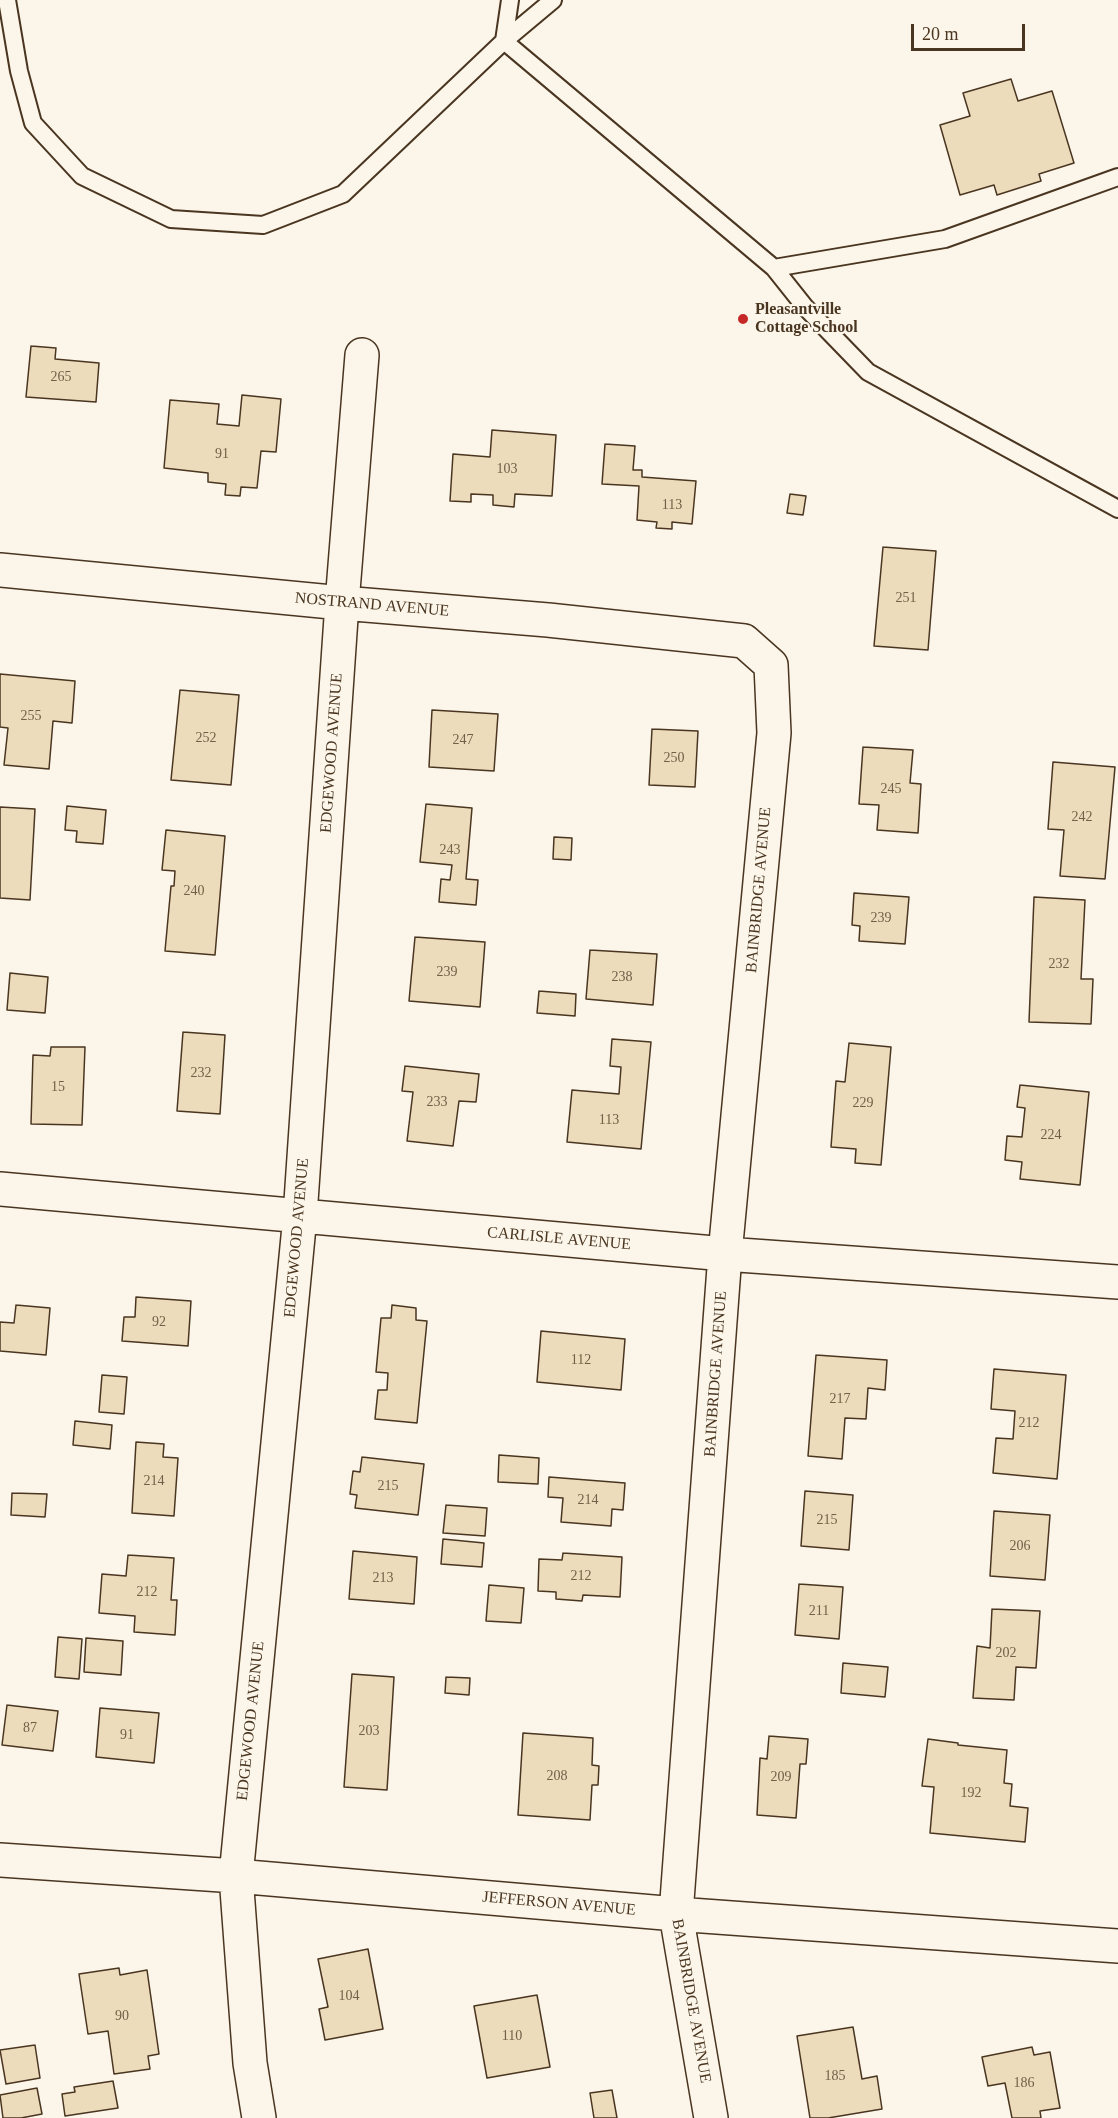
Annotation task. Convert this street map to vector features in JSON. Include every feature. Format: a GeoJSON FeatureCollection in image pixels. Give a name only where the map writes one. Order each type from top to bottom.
{"type":"FeatureCollection","features":[{"type":"Feature","properties":{"kind":"street","name":"EDGEWOOD AVENUE"},"geometry":{"type":"LineString","coordinates":[[259,2118],[250,2063],[236,1876],[300,1215],[342,603],[362,355]]}},
{"type":"Feature","properties":{"kind":"street","name":"NOSTRAND AVENUE"},"geometry":{"type":"LineString","coordinates":[[0,570],[744,640]]}},
{"type":"Feature","properties":{"kind":"street","name":"BAINBRIDGE AVENUE"},"geometry":{"type":"LineString","coordinates":[[711,2118],[676,1914],[725,1254],[774,733],[771,665],[744,640]]}},
{"type":"Feature","properties":{"kind":"street","name":"CARLISLE AVENUE"},"geometry":{"type":"LineString","coordinates":[[0,1189],[725,1254],[1118,1282]]}},
{"type":"Feature","properties":{"kind":"street","name":"JEFFERSON AVENUE"},"geometry":{"type":"LineString","coordinates":[[0,1860],[236,1876],[676,1914],[1118,1946]]}},
{"type":"Feature","properties":{"kind":"lane"},"geometry":{"type":"LineString","coordinates":[[8,0],[19,71],[33,123],[82,176],[171,219],[263,225],[342,194],[504,41],[554,0]]}},
{"type":"Feature","properties":{"kind":"lane"},"geometry":{"type":"LineString","coordinates":[[504,41],[510,0]]}},
{"type":"Feature","properties":{"kind":"lane"},"geometry":{"type":"LineString","coordinates":[[504,41],[774,268],[805,307],[868,372],[1118,509]]}},
{"type":"Feature","properties":{"kind":"lane"},"geometry":{"type":"LineString","coordinates":[[774,268],[945,239],[1118,177]]}},
{"type":"Feature","properties":{"kind":"building"},"geometry":{"type":"Polygon","coordinates":[[[1011,79],[1018,101],[1052,91],[1074,163],[1039,174],[1041,181],[997,195],[994,185],[960,195],[940,125],[970,116],[963,93],[1011,79]]]}},
{"type":"Feature","properties":{"kind":"building"},"geometry":{"type":"Polygon","coordinates":[[[31,346],[56,348],[55,359],[99,363],[96,402],[26,397],[31,346]]]}},
{"type":"Feature","properties":{"kind":"building"},"geometry":{"type":"Polygon","coordinates":[[[242,395],[281,399],[276,452],[261,451],[257,488],[241,487],[240,496],[225,495],[226,484],[208,482],[208,473],[164,468],[170,400],[219,404],[217,424],[239,426],[242,395]]]}},
{"type":"Feature","properties":{"kind":"building"},"geometry":{"type":"Polygon","coordinates":[[[492,430],[556,435],[552,496],[515,494],[514,507],[493,505],[493,495],[471,494],[471,502],[450,501],[453,454],[490,457],[492,430]]]}},
{"type":"Feature","properties":{"kind":"building"},"geometry":{"type":"Polygon","coordinates":[[[605,444],[635,446],[633,470],[642,470],[642,477],[696,481],[692,524],[672,522],[672,529],[656,528],[657,522],[637,520],[639,486],[602,484],[605,444]]]}},
{"type":"Feature","properties":{"kind":"building"},"geometry":{"type":"Polygon","coordinates":[[[790,494],[806,496],[803,515],[787,513],[790,494]]]}},
{"type":"Feature","properties":{"kind":"building"},"geometry":{"type":"Polygon","coordinates":[[[883,547],[936,551],[928,650],[874,646],[883,547]]]}},
{"type":"Feature","properties":{"kind":"building"},"geometry":{"type":"Polygon","coordinates":[[[0,674],[75,681],[72,723],[53,721],[49,769],[4,765],[8,728],[0,727],[0,674]]]}},
{"type":"Feature","properties":{"kind":"building"},"geometry":{"type":"Polygon","coordinates":[[[180,690],[239,695],[231,785],[171,780],[180,690]]]}},
{"type":"Feature","properties":{"kind":"building"},"geometry":{"type":"Polygon","coordinates":[[[432,710],[498,714],[494,771],[429,767],[432,710]]]}},
{"type":"Feature","properties":{"kind":"building"},"geometry":{"type":"Polygon","coordinates":[[[652,729],[698,731],[695,787],[649,785],[652,729]]]}},
{"type":"Feature","properties":{"kind":"building"},"geometry":{"type":"Polygon","coordinates":[[[863,747],[913,750],[910,783],[921,784],[918,833],[877,830],[879,805],[859,804],[863,747]]]}},
{"type":"Feature","properties":{"kind":"building"},"geometry":{"type":"Polygon","coordinates":[[[1053,762],[1115,767],[1105,879],[1060,876],[1064,830],[1048,829],[1053,762]]]}},
{"type":"Feature","properties":{"kind":"building"},"geometry":{"type":"Polygon","coordinates":[[[426,804],[472,808],[466,879],[478,880],[476,905],[439,902],[441,879],[450,880],[452,865],[420,862],[426,804]]]}},
{"type":"Feature","properties":{"kind":"building"},"geometry":{"type":"Polygon","coordinates":[[[67,806],[106,810],[103,844],[76,842],[77,831],[65,830],[67,806]]]}},
{"type":"Feature","properties":{"kind":"building"},"geometry":{"type":"Polygon","coordinates":[[[0,807],[35,809],[30,900],[0,898],[0,807]]]}},
{"type":"Feature","properties":{"kind":"building"},"geometry":{"type":"Polygon","coordinates":[[[166,830],[225,836],[215,955],[165,951],[171,886],[174,886],[175,871],[162,870],[166,830]]]}},
{"type":"Feature","properties":{"kind":"building"},"geometry":{"type":"Polygon","coordinates":[[[554,837],[572,838],[571,860],[553,859],[554,837]]]}},
{"type":"Feature","properties":{"kind":"building"},"geometry":{"type":"Polygon","coordinates":[[[854,893],[909,897],[905,944],[859,941],[860,926],[852,925],[854,893]]]}},
{"type":"Feature","properties":{"kind":"building"},"geometry":{"type":"Polygon","coordinates":[[[1034,897],[1085,900],[1081,979],[1093,979],[1091,1024],[1029,1022],[1034,897]]]}},
{"type":"Feature","properties":{"kind":"building"},"geometry":{"type":"Polygon","coordinates":[[[415,937],[485,942],[480,1007],[409,1001],[415,937]]]}},
{"type":"Feature","properties":{"kind":"building"},"geometry":{"type":"Polygon","coordinates":[[[590,950],[657,954],[653,1005],[586,999],[590,950]]]}},
{"type":"Feature","properties":{"kind":"building"},"geometry":{"type":"Polygon","coordinates":[[[10,973],[48,977],[45,1013],[7,1010],[10,973]]]}},
{"type":"Feature","properties":{"kind":"building"},"geometry":{"type":"Polygon","coordinates":[[[539,991],[576,994],[575,1016],[537,1013],[539,991]]]}},
{"type":"Feature","properties":{"kind":"building"},"geometry":{"type":"Polygon","coordinates":[[[183,1032],[225,1035],[220,1114],[177,1111],[183,1032]]]}},
{"type":"Feature","properties":{"kind":"building"},"geometry":{"type":"Polygon","coordinates":[[[612,1039],[651,1042],[641,1149],[567,1142],[572,1090],[619,1094],[621,1067],[610,1066],[612,1039]]]}},
{"type":"Feature","properties":{"kind":"building"},"geometry":{"type":"Polygon","coordinates":[[[849,1043],[891,1047],[881,1165],[855,1163],[856,1149],[831,1147],[836,1081],[845,1082],[849,1043]]]}},
{"type":"Feature","properties":{"kind":"building"},"geometry":{"type":"Polygon","coordinates":[[[51,1047],[85,1047],[82,1125],[31,1124],[33,1055],[50,1056],[51,1047]]]}},
{"type":"Feature","properties":{"kind":"building"},"geometry":{"type":"Polygon","coordinates":[[[405,1066],[479,1074],[476,1102],[459,1101],[453,1146],[407,1141],[413,1092],[402,1091],[405,1066]]]}},
{"type":"Feature","properties":{"kind":"building"},"geometry":{"type":"Polygon","coordinates":[[[1020,1085],[1089,1092],[1080,1185],[1020,1179],[1022,1162],[1005,1160],[1007,1136],[1022,1137],[1025,1108],[1017,1107],[1020,1085]]]}},
{"type":"Feature","properties":{"kind":"building"},"geometry":{"type":"Polygon","coordinates":[[[136,1297],[191,1301],[188,1346],[122,1341],[124,1317],[135,1317],[136,1297]]]}},
{"type":"Feature","properties":{"kind":"building"},"geometry":{"type":"Polygon","coordinates":[[[16,1305],[50,1308],[46,1355],[0,1351],[0,1322],[14,1323],[16,1305]]]}},
{"type":"Feature","properties":{"kind":"building"},"geometry":{"type":"Polygon","coordinates":[[[392,1305],[416,1308],[416,1320],[427,1321],[417,1423],[375,1419],[378,1390],[387,1390],[388,1373],[376,1372],[381,1318],[391,1318],[392,1305]]]}},
{"type":"Feature","properties":{"kind":"building"},"geometry":{"type":"Polygon","coordinates":[[[541,1331],[625,1339],[621,1390],[537,1382],[541,1331]]]}},
{"type":"Feature","properties":{"kind":"building"},"geometry":{"type":"Polygon","coordinates":[[[816,1355],[887,1360],[885,1390],[868,1388],[866,1419],[845,1418],[842,1459],[808,1456],[816,1355]]]}},
{"type":"Feature","properties":{"kind":"building"},"geometry":{"type":"Polygon","coordinates":[[[994,1369],[1066,1375],[1057,1479],[993,1473],[996,1438],[1013,1439],[1015,1411],[991,1409],[994,1369]]]}},
{"type":"Feature","properties":{"kind":"building"},"geometry":{"type":"Polygon","coordinates":[[[102,1375],[127,1377],[124,1414],[99,1412],[102,1375]]]}},
{"type":"Feature","properties":{"kind":"building"},"geometry":{"type":"Polygon","coordinates":[[[75,1421],[112,1425],[110,1449],[73,1445],[75,1421]]]}},
{"type":"Feature","properties":{"kind":"building"},"geometry":{"type":"Polygon","coordinates":[[[136,1442],[164,1444],[163,1457],[178,1458],[174,1516],[132,1513],[136,1442]]]}},
{"type":"Feature","properties":{"kind":"building"},"geometry":{"type":"Polygon","coordinates":[[[499,1455],[539,1458],[538,1484],[498,1482],[499,1455]]]}},
{"type":"Feature","properties":{"kind":"building"},"geometry":{"type":"Polygon","coordinates":[[[362,1457],[424,1464],[418,1515],[355,1508],[357,1495],[350,1494],[353,1471],[360,1472],[362,1457]]]}},
{"type":"Feature","properties":{"kind":"building"},"geometry":{"type":"Polygon","coordinates":[[[549,1477],[625,1483],[623,1510],[612,1509],[611,1526],[561,1522],[563,1498],[548,1497],[549,1477]]]}},
{"type":"Feature","properties":{"kind":"building"},"geometry":{"type":"Polygon","coordinates":[[[805,1491],[853,1495],[849,1550],[801,1546],[805,1491]]]}},
{"type":"Feature","properties":{"kind":"building"},"geometry":{"type":"Polygon","coordinates":[[[12,1493],[47,1494],[45,1517],[11,1515],[12,1493]]]}},
{"type":"Feature","properties":{"kind":"building"},"geometry":{"type":"Polygon","coordinates":[[[446,1505],[487,1508],[485,1536],[443,1533],[446,1505]]]}},
{"type":"Feature","properties":{"kind":"building"},"geometry":{"type":"Polygon","coordinates":[[[994,1511],[1050,1515],[1045,1580],[990,1576],[994,1511]]]}},
{"type":"Feature","properties":{"kind":"building"},"geometry":{"type":"Polygon","coordinates":[[[443,1539],[484,1543],[482,1567],[441,1564],[443,1539]]]}},
{"type":"Feature","properties":{"kind":"building"},"geometry":{"type":"Polygon","coordinates":[[[353,1551],[417,1557],[414,1604],[349,1599],[353,1551]]]}},
{"type":"Feature","properties":{"kind":"building"},"geometry":{"type":"Polygon","coordinates":[[[563,1553],[622,1557],[620,1597],[583,1595],[582,1601],[556,1599],[556,1592],[538,1591],[539,1559],[562,1560],[563,1553]]]}},
{"type":"Feature","properties":{"kind":"building"},"geometry":{"type":"Polygon","coordinates":[[[128,1555],[174,1558],[171,1600],[177,1600],[175,1635],[134,1632],[135,1616],[99,1613],[102,1574],[126,1576],[128,1555]]]}},
{"type":"Feature","properties":{"kind":"building"},"geometry":{"type":"Polygon","coordinates":[[[799,1584],[843,1587],[839,1639],[795,1635],[799,1584]]]}},
{"type":"Feature","properties":{"kind":"building"},"geometry":{"type":"Polygon","coordinates":[[[489,1585],[524,1588],[521,1623],[486,1621],[489,1585]]]}},
{"type":"Feature","properties":{"kind":"building"},"geometry":{"type":"Polygon","coordinates":[[[992,1609],[1040,1611],[1036,1668],[1016,1667],[1014,1700],[973,1698],[977,1646],[990,1648],[992,1609]]]}},
{"type":"Feature","properties":{"kind":"building"},"geometry":{"type":"Polygon","coordinates":[[[58,1637],[82,1639],[79,1679],[55,1677],[58,1637]]]}},
{"type":"Feature","properties":{"kind":"building"},"geometry":{"type":"Polygon","coordinates":[[[86,1638],[123,1641],[121,1675],[84,1672],[86,1638]]]}},
{"type":"Feature","properties":{"kind":"building"},"geometry":{"type":"Polygon","coordinates":[[[843,1663],[888,1667],[885,1697],[841,1693],[843,1663]]]}},
{"type":"Feature","properties":{"kind":"building"},"geometry":{"type":"Polygon","coordinates":[[[352,1674],[394,1677],[387,1790],[344,1787],[352,1674]]]}},
{"type":"Feature","properties":{"kind":"building"},"geometry":{"type":"Polygon","coordinates":[[[446,1677],[470,1678],[469,1695],[445,1693],[446,1677]]]}},
{"type":"Feature","properties":{"kind":"building"},"geometry":{"type":"Polygon","coordinates":[[[7,1705],[58,1711],[53,1751],[2,1745],[7,1705]]]}},
{"type":"Feature","properties":{"kind":"building"},"geometry":{"type":"Polygon","coordinates":[[[100,1708],[159,1713],[154,1763],[96,1757],[100,1708]]]}},
{"type":"Feature","properties":{"kind":"building"},"geometry":{"type":"Polygon","coordinates":[[[523,1733],[593,1738],[592,1765],[599,1766],[598,1785],[592,1785],[590,1820],[518,1815],[523,1733]]]}},
{"type":"Feature","properties":{"kind":"building"},"geometry":{"type":"Polygon","coordinates":[[[769,1736],[808,1739],[806,1764],[800,1764],[796,1818],[757,1815],[760,1758],[767,1759],[769,1736]]]}},
{"type":"Feature","properties":{"kind":"building"},"geometry":{"type":"Polygon","coordinates":[[[928,1739],[958,1743],[958,1745],[1007,1750],[1004,1783],[1012,1784],[1010,1806],[1028,1808],[1025,1842],[930,1833],[934,1787],[922,1786],[928,1739]]]}},
{"type":"Feature","properties":{"kind":"building"},"geometry":{"type":"Polygon","coordinates":[[[368,1949],[383,2029],[325,2040],[319,2009],[328,2007],[318,1959],[368,1949]]]}},
{"type":"Feature","properties":{"kind":"building"},"geometry":{"type":"Polygon","coordinates":[[[119,1968],[120,1975],[147,1970],[159,2054],[148,2056],[150,2069],[114,2074],[108,2031],[88,2034],[79,1974],[119,1968]]]}},
{"type":"Feature","properties":{"kind":"building"},"geometry":{"type":"Polygon","coordinates":[[[537,1995],[550,2067],[487,2078],[474,2006],[537,1995]]]}},
{"type":"Feature","properties":{"kind":"building"},"geometry":{"type":"Polygon","coordinates":[[[853,2027],[862,2079],[877,2076],[882,2109],[828,2118],[810,2118],[797,2036],[853,2027]]]}},
{"type":"Feature","properties":{"kind":"building"},"geometry":{"type":"Polygon","coordinates":[[[35,2045],[40,2078],[6,2084],[0,2050],[35,2045]]]}},
{"type":"Feature","properties":{"kind":"building"},"geometry":{"type":"Polygon","coordinates":[[[1032,2047],[1034,2055],[1050,2052],[1060,2108],[1040,2111],[1041,2118],[1012,2118],[1005,2083],[988,2086],[982,2057],[1032,2047]]]}},
{"type":"Feature","properties":{"kind":"building"},"geometry":{"type":"Polygon","coordinates":[[[113,2081],[118,2108],[65,2116],[62,2094],[75,2092],[74,2087],[113,2081]]]}},
{"type":"Feature","properties":{"kind":"building"},"geometry":{"type":"Polygon","coordinates":[[[37,2088],[42,2114],[21,2118],[3,2118],[0,2095],[37,2088]]]}},
{"type":"Feature","properties":{"kind":"building"},"geometry":{"type":"Polygon","coordinates":[[[612,2090],[617,2118],[594,2118],[590,2093],[612,2090]]]}},
{"type":"Feature","properties":{"kind":"place","name":"Pleasantville Cottage School"},"geometry":{"type":"Point","coordinates":[743,319]}}]}
